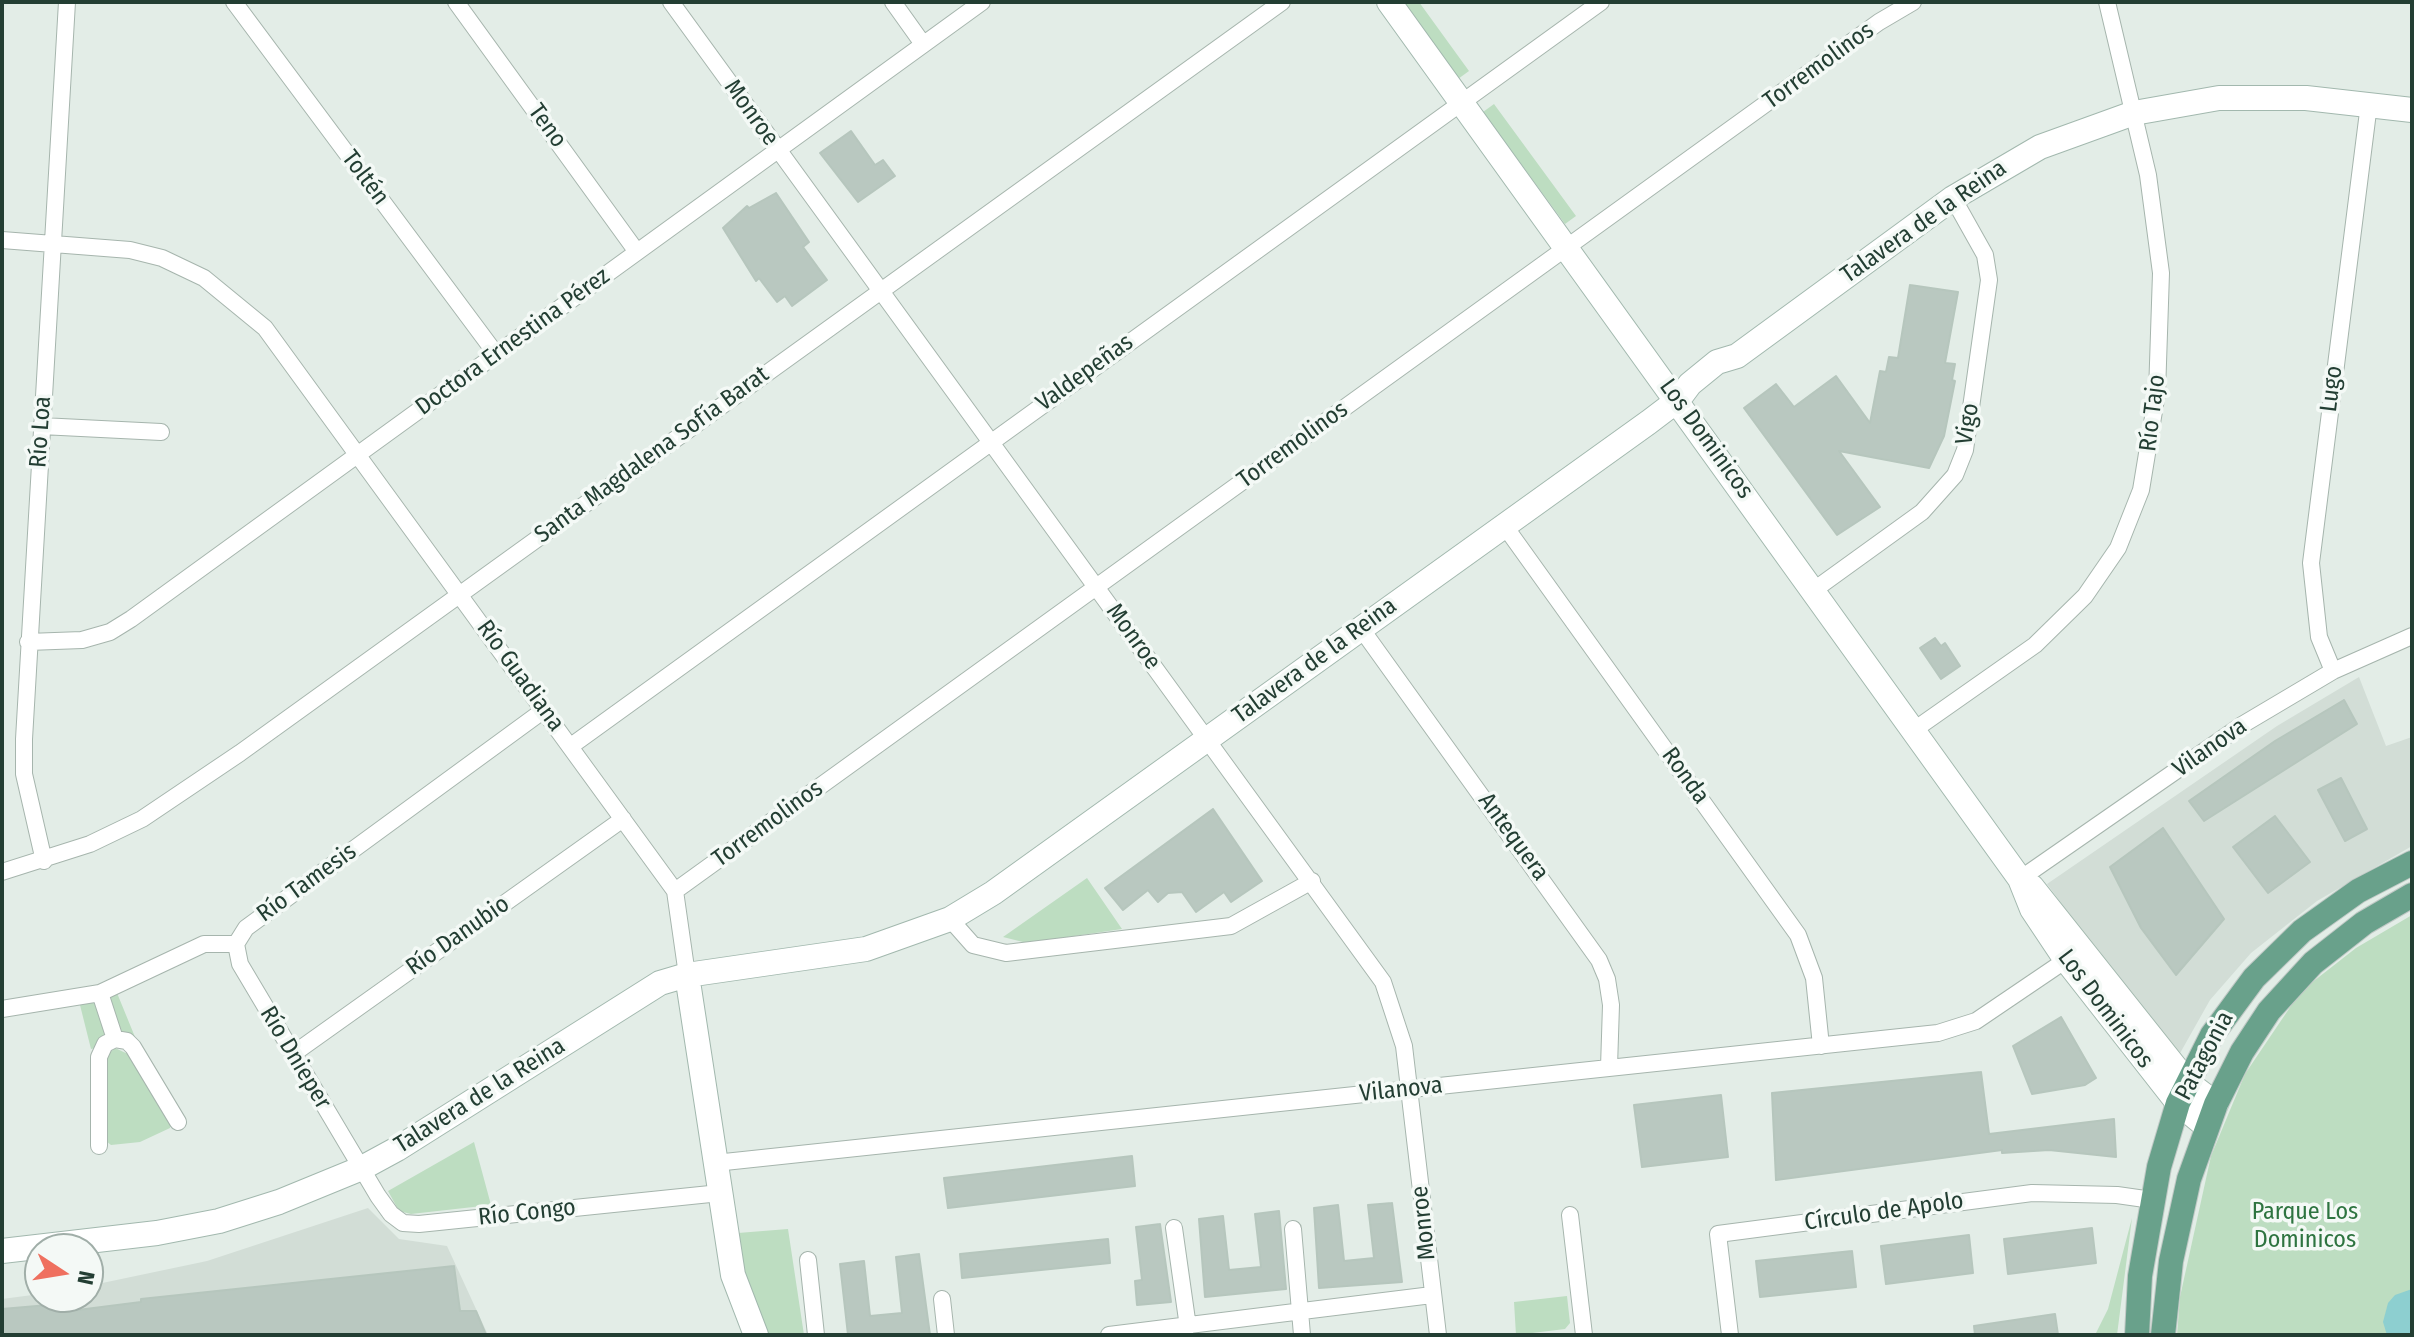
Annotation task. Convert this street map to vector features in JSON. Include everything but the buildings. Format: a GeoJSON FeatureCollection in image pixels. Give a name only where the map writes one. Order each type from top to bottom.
{"type":"FeatureCollection","features":[{"type":"Feature","properties":{"kind":"main road","name":"Patagonia"},"geometry":{"type":"LineString","coordinates":[[2135,1328],[2152,1200],[2183,1092],[2228,1011],[2282,948],[2342,900],[2412,863]]}},
{"type":"Feature","properties":{"kind":"main road","name":"Patagonia"},"geometry":{"type":"LineString","coordinates":[[2163,1335],[2176,1233],[2211,1115],[2251,1038],[2296,980],[2350,932],[2412,895]]}},
{"type":"Feature","properties":{"kind":"street","name":"Río Loa"},"geometry":{"type":"LineString","coordinates":[[44,861],[24,774],[28,642],[67,2]]}},
{"type":"Feature","properties":{"kind":"street","name":"Toltén"},"geometry":{"type":"LineString","coordinates":[[234,2],[496,354]]}},
{"type":"Feature","properties":{"kind":"street","name":"Teno"},"geometry":{"type":"LineString","coordinates":[[456,2],[637,252]]}},
{"type":"Feature","properties":{"kind":"street","name":"Monroe"},"geometry":{"type":"LineString","coordinates":[[671,2],[1383,982],[1397,1015],[1410,1089],[1438,1335]]}},
{"type":"Feature","properties":{"kind":"street"},"geometry":{"type":"LineString","coordinates":[[893,2],[923,44]]}},
{"type":"Feature","properties":{"kind":"street","name":"Doctora Ernestina Pérez"},"geometry":{"type":"LineString","coordinates":[[28,642],[82,640],[110,632],[982,2]]}},
{"type":"Feature","properties":{"kind":"street","name":"Santa Magdalena Sofía Barat"},"geometry":{"type":"LineString","coordinates":[[2,872],[90,844],[142,819],[240,753],[1282,2]]}},
{"type":"Feature","properties":{"kind":"street","name":"Los Dominicos"},"geometry":{"type":"LineString","coordinates":[[1389,2],[2020,879],[2032,909],[2066,960],[2183,1092],[2211,1115]]}},
{"type":"Feature","properties":{"kind":"street","name":"Valdepeñas"},"geometry":{"type":"LineString","coordinates":[[571,746],[990,440],[1601,2]]}},
{"type":"Feature","properties":{"kind":"street","name":"Torremolinos"},"geometry":{"type":"LineString","coordinates":[[675,891],[1879,22],[1913,2]]}},
{"type":"Feature","properties":{"kind":"street","name":"Río Tajo"},"geometry":{"type":"LineString","coordinates":[[1914,730],[1985,682],[2059,623],[2104,573],[2134,511],[2151,441],[2162,308],[2154,208],[2107,2]]}},
{"type":"Feature","properties":{"kind":"street","name":"Talavera de la Reina"},"geometry":{"type":"LineString","coordinates":[[2,1251],[120,1239],[219,1221],[279,1202],[362,1168],[660,983],[687,975],[866,949],[950,919],[993,893],[1678,400],[1690,384],[1717,362],[1737,356],[1953,198],[2040,147],[2134,113],[2219,98],[2259,96],[2412,110]]}},
{"type":"Feature","properties":{"kind":"street","name":"Lugo"},"geometry":{"type":"LineString","coordinates":[[2333,671],[2319,637],[2312,598],[2311,563],[2369,104]]}},
{"type":"Feature","properties":{"kind":"street","name":"Vigo"},"geometry":{"type":"LineString","coordinates":[[1814,590],[1922,512],[1949,483],[1965,450],[1989,280],[1980,243],[1953,198]]}},
{"type":"Feature","properties":{"kind":"street","name":"Río Guadiana"},"geometry":{"type":"LineString","coordinates":[[2,240],[146,253],[204,278],[265,328],[675,891],[733,1275],[756,1335]]}},
{"type":"Feature","properties":{"kind":"street"},"geometry":{"type":"LineString","coordinates":[[41,426],[161,432]]}},
{"type":"Feature","properties":{"kind":"street","name":"Ronda"},"geometry":{"type":"LineString","coordinates":[[1504,525],[1798,935],[1814,978],[1821,1046]]}},
{"type":"Feature","properties":{"kind":"street","name":"Antequera"},"geometry":{"type":"LineString","coordinates":[[1360,627],[1599,960],[1607,979],[1611,1005],[1609,1067]]}},
{"type":"Feature","properties":{"kind":"street","name":"Vilanova"},"geometry":{"type":"LineString","coordinates":[[2020,879],[2242,725],[2333,671],[2412,636]]}},
{"type":"Feature","properties":{"kind":"street","name":"Río Tamesis"},"geometry":{"type":"LineString","coordinates":[[2,1009],[100,993],[204,944],[236,944],[246,928],[544,710]]}},
{"type":"Feature","properties":{"kind":"street","name":"Río Danubio"},"geometry":{"type":"LineString","coordinates":[[293,1054],[623,819]]}},
{"type":"Feature","properties":{"kind":"street","name":"Los Dominicos"},"geometry":{"type":"LineString","coordinates":[[2020,879],[2043,898],[2183,1092]]}},
{"type":"Feature","properties":{"kind":"street"},"geometry":{"type":"LineString","coordinates":[[950,919],[973,945],[1006,953],[1231,926],[1312,881]]}},
{"type":"Feature","properties":{"kind":"street","name":"Río Dnieper"},"geometry":{"type":"LineString","coordinates":[[236,944],[240,964],[362,1168]]}},
{"type":"Feature","properties":{"kind":"street","name":"Vilanova"},"geometry":{"type":"LineString","coordinates":[[715,1163],[1821,1046],[1961,1027],[2010,1001],[2066,960]]}},
{"type":"Feature","properties":{"kind":"street"},"geometry":{"type":"LineString","coordinates":[[100,993],[115,1039]]}},
{"type":"Feature","properties":{"kind":"street"},"geometry":{"type":"LineString","coordinates":[[99,1146],[99,1057],[105,1044],[115,1039],[127,1041],[133,1047],[178,1122]]}},
{"type":"Feature","properties":{"kind":"street","name":"Río Congo"},"geometry":{"type":"LineString","coordinates":[[362,1168],[391,1214],[411,1224],[720,1193]]}},
{"type":"Feature","properties":{"kind":"street","name":"Círculo de Apolo"},"geometry":{"type":"LineString","coordinates":[[1730,1335],[1718,1234],[2032,1193],[2090,1193],[2152,1200]]}},
{"type":"Feature","properties":{"kind":"street"},"geometry":{"type":"LineString","coordinates":[[1570,1215],[1584,1335]]}},
{"type":"Feature","properties":{"kind":"street"},"geometry":{"type":"LineString","coordinates":[[1174,1228],[1188,1327]]}},
{"type":"Feature","properties":{"kind":"street"},"geometry":{"type":"LineString","coordinates":[[1293,1229],[1302,1335]]}},
{"type":"Feature","properties":{"kind":"street"},"geometry":{"type":"LineString","coordinates":[[808,1260],[816,1335]]}},
{"type":"Feature","properties":{"kind":"street"},"geometry":{"type":"LineString","coordinates":[[1109,1335],[1432,1295]]}},
{"type":"Feature","properties":{"kind":"street"},"geometry":{"type":"LineString","coordinates":[[942,1299],[946,1335]]}},
{"type":"Feature","properties":{"kind":"shaded area"},"geometry":{"type":"Polygon","coordinates":[[[2359,677],[2386,746],[2412,737],[2412,846],[2317,901],[2251,953],[2210,1000],[2179,1055],[2163,1041],[2047,884],[2277,726],[2359,677]]]}},
{"type":"Feature","properties":{"kind":"shaded area"},"geometry":{"type":"Polygon","coordinates":[[[368,1208],[399,1239],[447,1246],[488,1335],[2,1335],[2,1299],[24,1296],[24,1313],[104,1313],[104,1283],[207,1261],[368,1208]]]}},
{"type":"Feature","properties":{"kind":"green space"},"geometry":{"type":"Polygon","coordinates":[[[1403,2],[1419,2],[1469,71],[1458,79],[1403,2]]]}},
{"type":"Feature","properties":{"kind":"green space"},"geometry":{"type":"Polygon","coordinates":[[[1494,104],[1576,216],[1565,224],[1483,112],[1494,104]]]}},
{"type":"Feature","properties":{"kind":"green space"},"geometry":{"type":"Polygon","coordinates":[[[1087,878],[1122,929],[1027,943],[1003,937],[1087,878]]]}},
{"type":"Feature","properties":{"kind":"green space","name":"Parque Los Dominicos"},"geometry":{"type":"Polygon","coordinates":[[[2412,915],[2412,1335],[2177,1335],[2180,1297],[2211,1156],[2245,1074],[2301,991],[2356,948],[2412,915]]]}},
{"type":"Feature","properties":{"kind":"green space"},"geometry":{"type":"Polygon","coordinates":[[[117,993],[135,1037],[116,1031],[104,1036],[96,1048],[91,1049],[80,1005],[117,993]]]}},
{"type":"Feature","properties":{"kind":"green space"},"geometry":{"type":"Polygon","coordinates":[[[115,1048],[130,1055],[170,1120],[170,1128],[140,1142],[111,1145],[106,1141],[108,1054],[115,1048]]]}},
{"type":"Feature","properties":{"kind":"green space"},"geometry":{"type":"Polygon","coordinates":[[[474,1142],[491,1205],[411,1214],[399,1211],[388,1191],[474,1142]]]}},
{"type":"Feature","properties":{"kind":"green space"},"geometry":{"type":"Polygon","coordinates":[[[2132,1218],[2117,1335],[2095,1335],[2108,1309],[2132,1218]]]}},
{"type":"Feature","properties":{"kind":"green space"},"geometry":{"type":"Polygon","coordinates":[[[788,1229],[804,1335],[769,1335],[760,1320],[744,1269],[738,1233],[788,1229]]]}},
{"type":"Feature","properties":{"kind":"green space"},"geometry":{"type":"Polygon","coordinates":[[[1567,1296],[1570,1323],[1565,1329],[1516,1335],[1514,1302],[1567,1296]]]}},
{"type":"Feature","properties":{"kind":"water"},"geometry":{"type":"Polygon","coordinates":[[[2412,1289],[2412,1335],[2387,1335],[2383,1322],[2388,1303],[2395,1295],[2412,1289]]]}}]}
